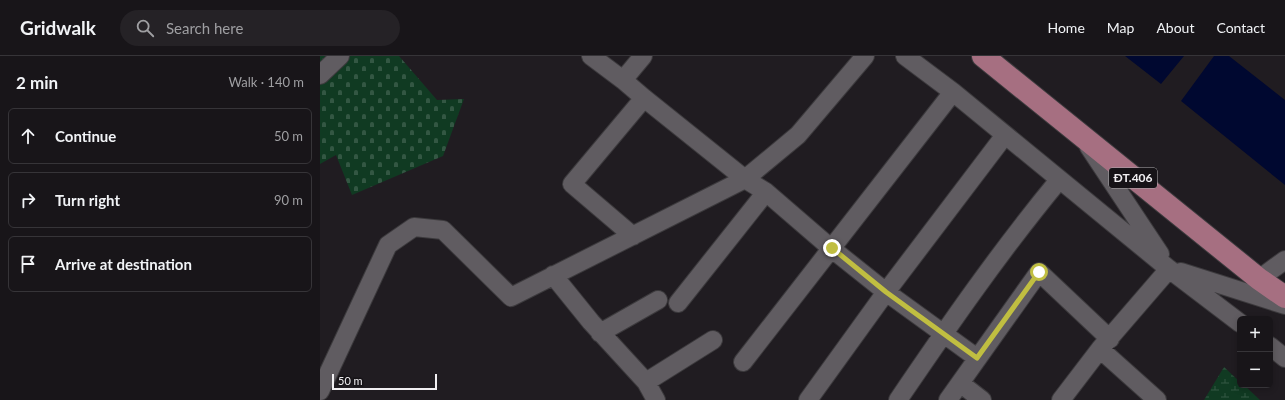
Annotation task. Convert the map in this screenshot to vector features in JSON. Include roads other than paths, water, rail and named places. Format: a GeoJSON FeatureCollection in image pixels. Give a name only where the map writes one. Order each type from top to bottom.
{"type":"FeatureCollection","features":[{"type":"Feature","properties":{"kind":"main road","name":"ĐT.406"},"geometry":{"type":"LineString","coordinates":[[983,56],[1258,279],[1285,297]]}},
{"type":"Feature","properties":{"kind":"street"},"geometry":{"type":"LineString","coordinates":[[320,75],[340,56]]}},
{"type":"Feature","properties":{"kind":"street"},"geometry":{"type":"LineString","coordinates":[[591,56],[623,80],[745,179],[766,192],[886,292],[977,358]]}},
{"type":"Feature","properties":{"kind":"street"},"geometry":{"type":"LineString","coordinates":[[623,80],[643,56]]}},
{"type":"Feature","properties":{"kind":"street"},"geometry":{"type":"LineString","coordinates":[[320,391],[388,245],[414,227],[444,230],[511,297],[745,179],[798,135],[865,56]]}},
{"type":"Feature","properties":{"kind":"street"},"geometry":{"type":"LineString","coordinates":[[905,56],[1005,134],[1169,269],[1237,321]]}},
{"type":"Feature","properties":{"kind":"street"},"geometry":{"type":"LineString","coordinates":[[743,362],[952,92]]}},
{"type":"Feature","properties":{"kind":"street"},"geometry":{"type":"LineString","coordinates":[[633,236],[572,184],[644,98]]}},
{"type":"Feature","properties":{"kind":"street"},"geometry":{"type":"LineString","coordinates":[[808,400],[886,292],[1005,134]]}},
{"type":"Feature","properties":{"kind":"street"},"geometry":{"type":"LineString","coordinates":[[1084,138],[1169,269],[1285,305]]}},
{"type":"Feature","properties":{"kind":"street"},"geometry":{"type":"LineString","coordinates":[[898,400],[943,334],[1022,225],[1060,180]]}},
{"type":"Feature","properties":{"kind":"street"},"geometry":{"type":"LineString","coordinates":[[678,303],[766,192]]}},
{"type":"Feature","properties":{"kind":"street"},"geometry":{"type":"LineString","coordinates":[[1258,279],[1285,260]]}},
{"type":"Feature","properties":{"kind":"street"},"geometry":{"type":"LineString","coordinates":[[1061,400],[1105,344],[1169,269]]}},
{"type":"Feature","properties":{"kind":"street"},"geometry":{"type":"LineString","coordinates":[[948,400],[1039,272],[1157,400]]}},
{"type":"Feature","properties":{"kind":"street"},"geometry":{"type":"LineString","coordinates":[[553,275],[600,333],[646,382],[656,400]]}},
{"type":"Feature","properties":{"kind":"street"},"geometry":{"type":"LineString","coordinates":[[600,333],[658,300]]}},
{"type":"Feature","properties":{"kind":"street"},"geometry":{"type":"LineString","coordinates":[[646,382],[713,340]]}},
{"type":"Feature","properties":{"kind":"street"},"geometry":{"type":"LineString","coordinates":[[1273,348],[1285,358]]}},
{"type":"Feature","properties":{"kind":"street"},"geometry":{"type":"LineString","coordinates":[[960,383],[982,400]]}},
{"type":"Feature","properties":{"kind":"water"},"geometry":{"type":"Polygon","coordinates":[[[1125,56],[1184,56],[1161,84],[1125,56]]]}},
{"type":"Feature","properties":{"kind":"water"},"geometry":{"type":"Polygon","coordinates":[[[1214,56],[1229,56],[1285,100],[1285,185],[1181,101],[1214,56]]]}}]}
